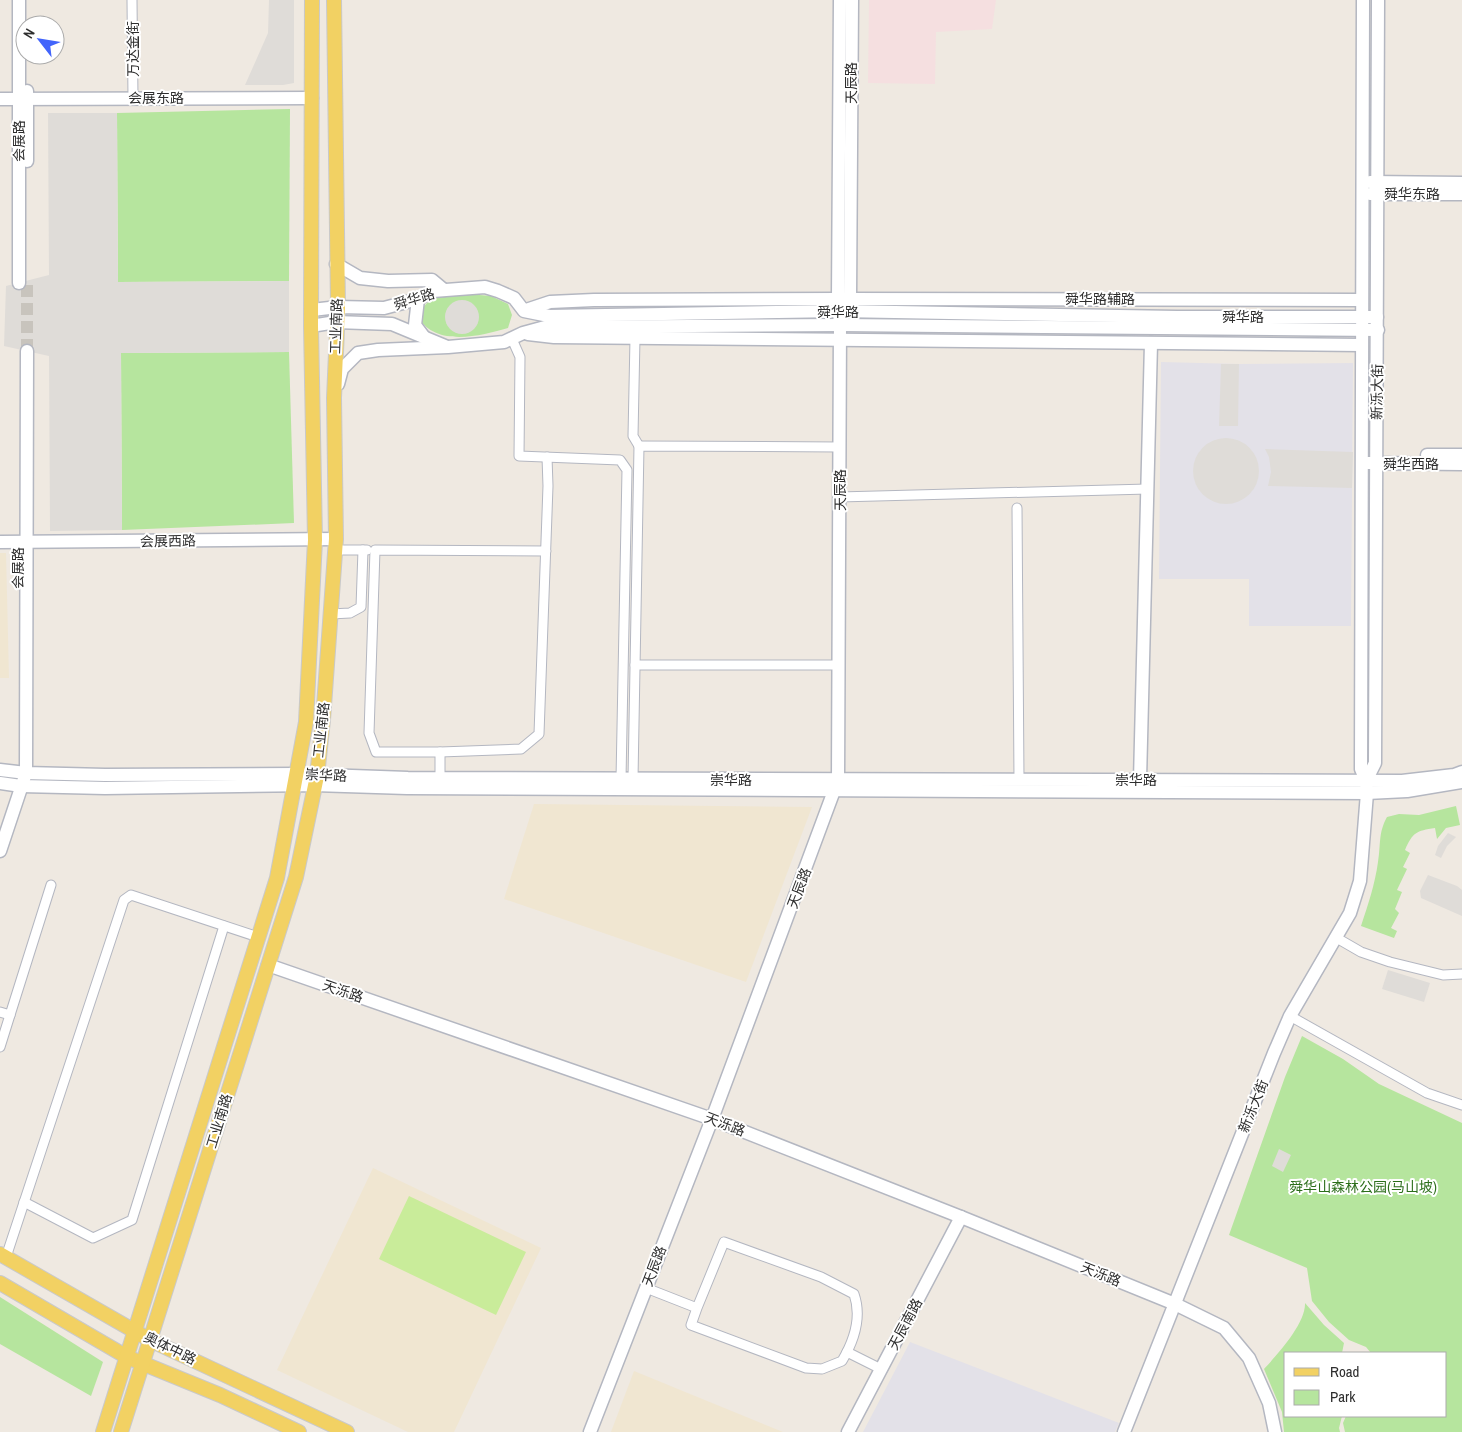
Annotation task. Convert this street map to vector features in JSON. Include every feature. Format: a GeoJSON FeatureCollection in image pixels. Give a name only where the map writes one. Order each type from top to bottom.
{"type":"FeatureCollection","features":[{"type":"Feature","properties":{"kind":"main road","name":"会展路"},"geometry":{"type":"LineString","coordinates":[[19,0],[23,99],[23,282]]}},
{"type":"Feature","properties":{"kind":"main road"},"geometry":{"type":"LineString","coordinates":[[27,0],[27,15]]}},
{"type":"Feature","properties":{"kind":"main road","name":"工业南路"},"geometry":{"type":"LineString","coordinates":[[103,1432],[277,878],[306,722],[315,540],[311,326],[312,0]]}},
{"type":"Feature","properties":{"kind":"main road","name":"工业南路"},"geometry":{"type":"LineString","coordinates":[[121,1432],[296,877],[315,780],[323,720],[335,545],[334,398],[338,306],[336,264],[338,246],[334,0]]}},
{"type":"Feature","properties":{"kind":"main road","name":"天辰路"},"geometry":{"type":"LineString","coordinates":[[840,0],[842,302]]}},
{"type":"Feature","properties":{"kind":"main road","name":"天辰路"},"geometry":{"type":"LineString","coordinates":[[590,1432],[712,1118],[836,786],[840,325],[852,0]]}},
{"type":"Feature","properties":{"kind":"main road","name":"新泺大街"},"geometry":{"type":"LineString","coordinates":[[1363,0],[1361,769],[1366,787]]}},
{"type":"Feature","properties":{"kind":"main road","name":"新泺大街"},"geometry":{"type":"LineString","coordinates":[[1124,1432],[1290,1016],[1350,913],[1360,881],[1366,787],[1376,763],[1378,0]]}},
{"type":"Feature","properties":{"kind":"main road","name":"会展路"},"geometry":{"type":"LineString","coordinates":[[23,99],[26,65]]}},
{"type":"Feature","properties":{"kind":"main road","name":"会展东路"},"geometry":{"type":"LineString","coordinates":[[0,99],[312,98]]}},
{"type":"Feature","properties":{"kind":"main road","name":"舜华东路"},"geometry":{"type":"LineString","coordinates":[[1362,188],[1462,183]]}},
{"type":"Feature","properties":{"kind":"main road","name":"舜华东路"},"geometry":{"type":"LineString","coordinates":[[1377,188],[1462,194]]}},
{"type":"Feature","properties":{"kind":"main road"},"geometry":{"type":"LineString","coordinates":[[336,264],[360,278],[388,281],[432,280],[444,290]]}},
{"type":"Feature","properties":{"kind":"main road","name":"舜华路"},"geometry":{"type":"LineString","coordinates":[[312,310],[338,306],[384,308],[418,299],[433,291],[485,287],[514,298],[524,311],[549,316],[842,302],[1377,324]]}},
{"type":"Feature","properties":{"kind":"main road"},"geometry":{"type":"LineString","coordinates":[[418,299],[415,325],[424,337]]}},
{"type":"Feature","properties":{"kind":"main road","name":"舜华路辅路"},"geometry":{"type":"LineString","coordinates":[[842,302],[1361,300]]}},
{"type":"Feature","properties":{"kind":"main road"},"geometry":{"type":"LineString","coordinates":[[524,311],[518,336],[1361,345]]}},
{"type":"Feature","properties":{"kind":"main road","name":"舜华路"},"geometry":{"type":"LineString","coordinates":[[311,326],[336,322],[392,324],[448,348],[504,342],[545,327],[1361,323]]}},
{"type":"Feature","properties":{"kind":"main road"},"geometry":{"type":"LineString","coordinates":[[1140,780],[1151,343]]}},
{"type":"Feature","properties":{"kind":"main road"},"geometry":{"type":"LineString","coordinates":[[334,398],[342,369],[358,353],[378,350],[448,348]]}},
{"type":"Feature","properties":{"kind":"main road","name":"会展路"},"geometry":{"type":"LineString","coordinates":[[0,851],[21,777],[23,350]]}},
{"type":"Feature","properties":{"kind":"main road","name":"舜华西路"},"geometry":{"type":"LineString","coordinates":[[1361,459],[1462,455]]}},
{"type":"Feature","properties":{"kind":"main road","name":"舜华西路"},"geometry":{"type":"LineString","coordinates":[[1376,459],[1462,464]]}},
{"type":"Feature","properties":{"kind":"main road","name":"会展西路"},"geometry":{"type":"LineString","coordinates":[[0,542],[315,540],[335,545]]}},
{"type":"Feature","properties":{"kind":"main road","name":"崇华路"},"geometry":{"type":"LineString","coordinates":[[0,770],[21,777],[105,788],[294,780],[440,778],[627,779],[836,786],[1019,780],[1140,780],[1366,787],[1407,791],[1462,782]]}},
{"type":"Feature","properties":{"kind":"main road","name":"崇华路"},"geometry":{"type":"LineString","coordinates":[[315,780],[407,788],[836,786],[1366,787],[1462,772]]}},
{"type":"Feature","properties":{"kind":"main road","name":"崇华路"},"geometry":{"type":"LineString","coordinates":[[0,783],[21,777]]}},
{"type":"Feature","properties":{"kind":"main road","name":"天泺路"},"geometry":{"type":"LineString","coordinates":[[268,965],[712,1118],[1175,1304],[1224,1328],[1249,1358],[1269,1403],[1275,1432]]}},
{"type":"Feature","properties":{"kind":"main road","name":"天辰南路"},"geometry":{"type":"LineString","coordinates":[[848,1432],[961,1217]]}},
{"type":"Feature","properties":{"kind":"main road","name":"奥体中路"},"geometry":{"type":"LineString","coordinates":[[3,1255],[150,1340],[346,1432]]}},
{"type":"Feature","properties":{"kind":"main road","name":"奥体中路"},"geometry":{"type":"LineString","coordinates":[[0,1283],[127,1357],[220,1395],[299,1432]]}},
{"type":"Feature","properties":{"kind":"street","name":"万达金街"},"geometry":{"type":"LineString","coordinates":[[132,0],[133,98]]}},
{"type":"Feature","properties":{"kind":"street"},"geometry":{"type":"LineString","coordinates":[[518,336],[520,357],[519,456],[620,460],[627,470],[627,779]]}},
{"type":"Feature","properties":{"kind":"street"},"geometry":{"type":"LineString","coordinates":[[627,779],[635,664],[639,446],[633,436],[635,338]]}},
{"type":"Feature","properties":{"kind":"street"},"geometry":{"type":"LineString","coordinates":[[639,446],[840,447]]}},
{"type":"Feature","properties":{"kind":"street"},"geometry":{"type":"LineString","coordinates":[[375,550],[369,733],[376,752],[521,749],[539,734],[548,486],[547,457]]}},
{"type":"Feature","properties":{"kind":"street"},"geometry":{"type":"LineString","coordinates":[[840,496],[1148,489]]}},
{"type":"Feature","properties":{"kind":"street"},"geometry":{"type":"LineString","coordinates":[[1017,508],[1019,780]]}},
{"type":"Feature","properties":{"kind":"street"},"geometry":{"type":"LineString","coordinates":[[335,545],[363,550],[546,551]]}},
{"type":"Feature","properties":{"kind":"street"},"geometry":{"type":"LineString","coordinates":[[331,614],[350,613],[361,607],[363,550]]}},
{"type":"Feature","properties":{"kind":"street"},"geometry":{"type":"LineString","coordinates":[[635,664],[838,665]]}},
{"type":"Feature","properties":{"kind":"street"},"geometry":{"type":"LineString","coordinates":[[440,752],[440,778]]}},
{"type":"Feature","properties":{"kind":"street"},"geometry":{"type":"LineString","coordinates":[[0,1047],[51,885]]}},
{"type":"Feature","properties":{"kind":"street"},"geometry":{"type":"LineString","coordinates":[[3,1255],[24,1202],[124,900],[131,895],[258,937]]}},
{"type":"Feature","properties":{"kind":"street"},"geometry":{"type":"LineString","coordinates":[[24,1202],[93,1238],[132,1220],[224,926]]}},
{"type":"Feature","properties":{"kind":"street"},"geometry":{"type":"LineString","coordinates":[[1335,937],[1361,952],[1390,962],[1443,975],[1462,974]]}},
{"type":"Feature","properties":{"kind":"street"},"geometry":{"type":"LineString","coordinates":[[0,1012],[10,1015]]}},
{"type":"Feature","properties":{"kind":"street"},"geometry":{"type":"LineString","coordinates":[[1290,1016],[1427,1093],[1462,1105]]}},
{"type":"Feature","properties":{"kind":"street"},"geometry":{"type":"LineString","coordinates":[[724,1242],[821,1277],[854,1294],[857,1304],[856,1333],[842,1361],[822,1369],[806,1368],[690,1325],[697,1308],[724,1242]]}},
{"type":"Feature","properties":{"kind":"street"},"geometry":{"type":"LineString","coordinates":[[646,1288],[697,1308]]}},
{"type":"Feature","properties":{"kind":"street"},"geometry":{"type":"LineString","coordinates":[[847,1352],[881,1369]]}},
{"type":"Feature","properties":{"kind":"shaded area"},"geometry":{"type":"Polygon","coordinates":[[[269,0],[294,0],[294,83],[283,85],[245,85],[268,33],[269,0]]]}},
{"type":"Feature","properties":{"kind":"shaded area"},"geometry":{"type":"Polygon","coordinates":[[[869,0],[996,0],[992,29],[936,32],[935,84],[868,83],[869,0]]]}},
{"type":"Feature","properties":{"kind":"shaded area"},"geometry":{"type":"Polygon","coordinates":[[[48,113],[117,113],[118,282],[289,281],[289,352],[121,353],[122,530],[50,531],[49,356],[4,346],[6,286],[49,275],[48,113]]]}},
{"type":"Feature","properties":{"kind":"shaded area"},"geometry":{"type":"Polygon","coordinates":[[[462,300],[474,305],[479,317],[474,329],[462,334],[450,329],[445,317],[450,305],[462,300]]]}},
{"type":"Feature","properties":{"kind":"shaded area"},"geometry":{"type":"Polygon","coordinates":[[[1161,362],[1239,364],[1353,363],[1351,626],[1249,626],[1249,579],[1159,579],[1161,362]]]}},
{"type":"Feature","properties":{"kind":"shaded area"},"geometry":{"type":"Polygon","coordinates":[[[1221,364],[1239,364],[1238,426],[1219,426],[1221,364]]]}},
{"type":"Feature","properties":{"kind":"shaded area"},"geometry":{"type":"Polygon","coordinates":[[[1219,438],[1233,438],[1245,443],[1254,452],[1259,464],[1257,484],[1250,495],[1233,504],[1219,504],[1207,499],[1198,490],[1193,478],[1193,464],[1198,452],[1207,443],[1219,438]]]}},
{"type":"Feature","properties":{"kind":"shaded area"},"geometry":{"type":"Polygon","coordinates":[[[1265,449],[1353,452],[1352,488],[1268,486],[1271,472],[1269,457],[1265,449]]]}},
{"type":"Feature","properties":{"kind":"shaded area"},"geometry":{"type":"Polygon","coordinates":[[[0,553],[6,553],[9,678],[0,678],[0,553]]]}},
{"type":"Feature","properties":{"kind":"shaded area"},"geometry":{"type":"Polygon","coordinates":[[[534,804],[812,807],[746,982],[504,899],[534,804]]]}},
{"type":"Feature","properties":{"kind":"shaded area"},"geometry":{"type":"Polygon","coordinates":[[[1448,833],[1456,837],[1447,846],[1441,858],[1435,855],[1438,846],[1448,833]]]}},
{"type":"Feature","properties":{"kind":"shaded area"},"geometry":{"type":"Polygon","coordinates":[[[1428,875],[1457,886],[1462,890],[1462,916],[1421,898],[1420,891],[1428,875]]]}},
{"type":"Feature","properties":{"kind":"shaded area"},"geometry":{"type":"Polygon","coordinates":[[[1388,970],[1430,983],[1424,1002],[1382,989],[1388,970]]]}},
{"type":"Feature","properties":{"kind":"shaded area"},"geometry":{"type":"Polygon","coordinates":[[[1279,1149],[1291,1155],[1283,1172],[1272,1166],[1279,1149]]]}},
{"type":"Feature","properties":{"kind":"shaded area"},"geometry":{"type":"Polygon","coordinates":[[[373,1168],[541,1248],[454,1432],[408,1432],[277,1370],[373,1168]]]}},
{"type":"Feature","properties":{"kind":"shaded area"},"geometry":{"type":"Polygon","coordinates":[[[910,1342],[1119,1423],[1115,1432],[863,1432],[910,1342]]]}},
{"type":"Feature","properties":{"kind":"shaded area"},"geometry":{"type":"Polygon","coordinates":[[[634,1371],[783,1432],[611,1432],[634,1371]]]}},
{"type":"Feature","properties":{"kind":"green space"},"geometry":{"type":"Polygon","coordinates":[[[290,109],[289,281],[118,282],[117,113],[290,109]]]}},
{"type":"Feature","properties":{"kind":"green space"},"geometry":{"type":"Polygon","coordinates":[[[468,294],[491,296],[508,304],[512,315],[508,328],[472,336],[448,336],[436,333],[419,318],[426,304],[438,297],[468,294]]]}},
{"type":"Feature","properties":{"kind":"green space"},"geometry":{"type":"Polygon","coordinates":[[[289,352],[294,523],[122,530],[121,353],[289,352]]]}},
{"type":"Feature","properties":{"kind":"green space"},"geometry":{"type":"Polygon","coordinates":[[[1456,806],[1460,825],[1446,828],[1437,839],[1435,828],[1416,833],[1405,850],[1410,853],[1403,867],[1407,869],[1397,890],[1402,892],[1395,909],[1399,913],[1391,928],[1397,931],[1394,938],[1361,926],[1373,886],[1381,834],[1387,817],[1399,814],[1419,815],[1456,806]]]}},
{"type":"Feature","properties":{"kind":"green space","name":"舜华山森林公园(马山坡)"},"geometry":{"type":"Polygon","coordinates":[[[1302,1036],[1343,1059],[1379,1084],[1462,1123],[1462,1432],[1345,1432],[1343,1423],[1346,1417],[1447,1417],[1447,1352],[1370,1352],[1366,1347],[1349,1340],[1329,1322],[1312,1301],[1307,1268],[1229,1235],[1285,1077],[1302,1036]]]}},
{"type":"Feature","properties":{"kind":"green space"},"geometry":{"type":"Polygon","coordinates":[[[409,1196],[526,1252],[496,1315],[379,1259],[409,1196]]]}},
{"type":"Feature","properties":{"kind":"green space"},"geometry":{"type":"Polygon","coordinates":[[[0,1297],[103,1362],[91,1396],[0,1344],[0,1297]]]}},
{"type":"Feature","properties":{"kind":"green space"},"geometry":{"type":"Polygon","coordinates":[[[1305,1303],[1324,1325],[1344,1343],[1342,1352],[1284,1352],[1284,1417],[1342,1417],[1340,1432],[1284,1432],[1282,1412],[1264,1369],[1296,1329],[1304,1311],[1305,1303]]]}},
{"type":"Feature","properties":{"kind":"tunnel"},"geometry":{"type":"LineString","coordinates":[[27,281],[27,351]]}}]}
